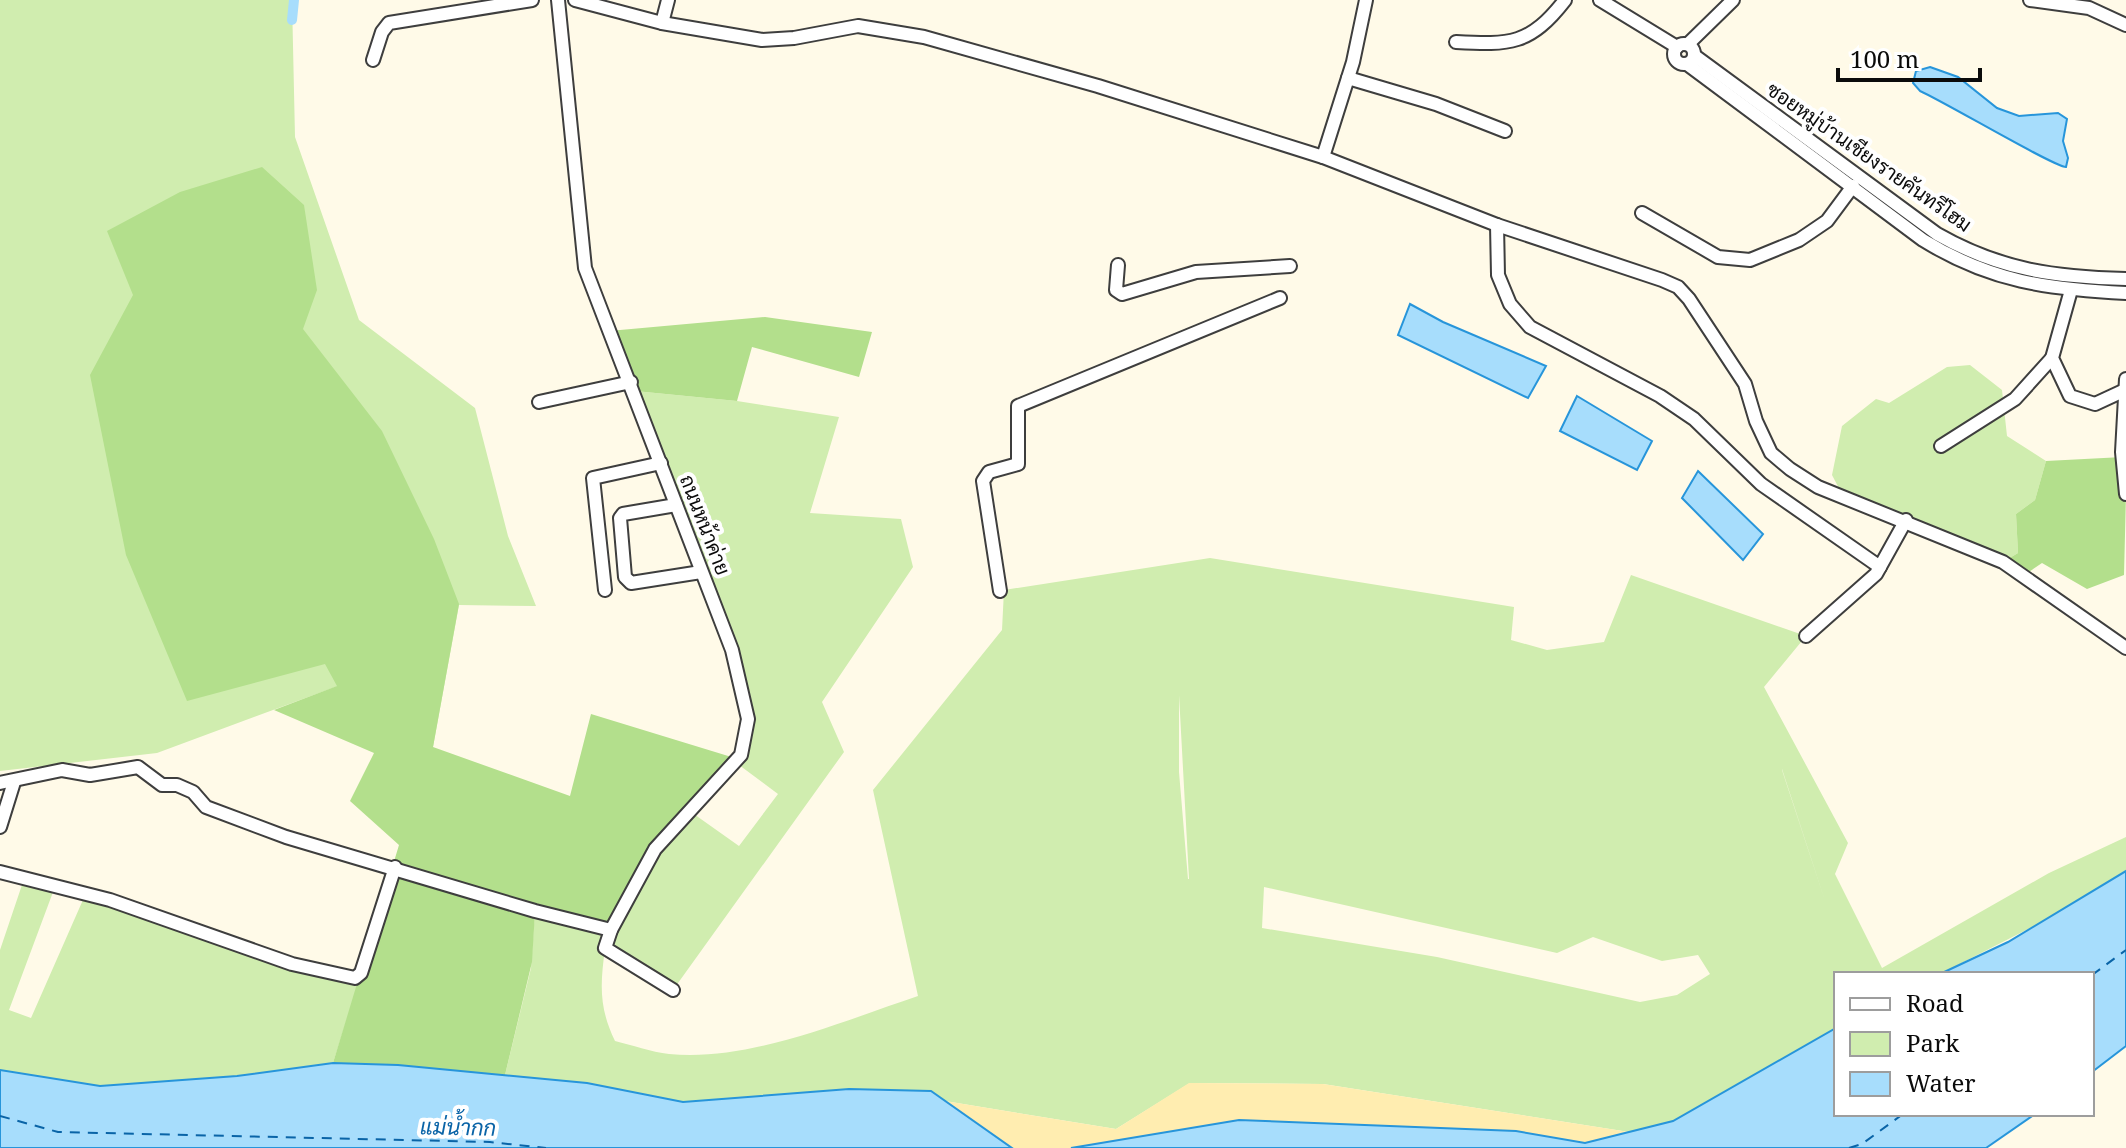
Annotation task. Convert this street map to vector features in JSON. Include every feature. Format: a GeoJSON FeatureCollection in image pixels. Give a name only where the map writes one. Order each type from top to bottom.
{"type":"FeatureCollection","features":[{"type":"Feature","properties":{"kind":"street"},"geometry":{"type":"LineString","coordinates":[[373,60],[382,32],[389,23],[532,0]]}},
{"type":"Feature","properties":{"kind":"street","name":"ถนนหน้าค่าย"},"geometry":{"type":"LineString","coordinates":[[558,0],[585,268],[732,650],[748,719],[741,755],[655,849],[611,930]]}},
{"type":"Feature","properties":{"kind":"street"},"geometry":{"type":"LineString","coordinates":[[575,0],[662,23],[762,40],[794,38],[858,26],[874,27],[1098,86],[1323,157],[1497,225],[1678,287],[1745,384],[1756,421],[1771,453],[1818,487],[1906,520],[2003,562],[2126,648]]}},
{"type":"Feature","properties":{"kind":"street"},"geometry":{"type":"LineString","coordinates":[[662,23],[668,0]]}},
{"type":"Feature","properties":{"kind":"street"},"geometry":{"type":"LineString","coordinates":[[1323,157],[1348,78],[1366,0]]}},
{"type":"Feature","properties":{"kind":"street"},"geometry":{"type":"LineString","coordinates":[[1456,42],[1505,44],[1529,37],[1550,20],[1565,0]]}},
{"type":"Feature","properties":{"kind":"street"},"geometry":{"type":"LineString","coordinates":[[1600,0],[1687,53],[1853,186],[1956,260],[1990,275],[2071,290],[2126,293]]}},
{"type":"Feature","properties":{"kind":"street"},"geometry":{"type":"LineString","coordinates":[[1687,53],[1733,0]]}},
{"type":"Feature","properties":{"kind":"street"},"geometry":{"type":"LineString","coordinates":[[2032,0],[2089,8],[2126,25]]}},
{"type":"Feature","properties":{"kind":"street","name":"ซอยหมู่บ้านเชียงรายคันทรีโฮม"},"geometry":{"type":"LineString","coordinates":[[1687,53],[1937,234],[1962,248],[2020,269],[2072,277],[2126,279]]}},
{"type":"Feature","properties":{"kind":"street"},"geometry":{"type":"LineString","coordinates":[[1348,78],[1436,104],[1505,131]]}},
{"type":"Feature","properties":{"kind":"street"},"geometry":{"type":"LineString","coordinates":[[1642,213],[1718,257],[1750,260],[1799,240],[1827,221],[1853,186]]}},
{"type":"Feature","properties":{"kind":"street"},"geometry":{"type":"LineString","coordinates":[[1497,225],[1498,275],[1510,304],[1530,327],[1660,396],[1694,419],[1761,484],[1880,567]]}},
{"type":"Feature","properties":{"kind":"street"},"geometry":{"type":"LineString","coordinates":[[1118,265],[1116,290],[1122,294],[1196,272],[1290,266]]}},
{"type":"Feature","properties":{"kind":"street"},"geometry":{"type":"LineString","coordinates":[[1941,446],[2015,399],[2052,358],[2071,290]]}},
{"type":"Feature","properties":{"kind":"street"},"geometry":{"type":"LineString","coordinates":[[1000,591],[983,481],[989,472],[1018,464],[1018,406],[1280,298]]}},
{"type":"Feature","properties":{"kind":"street"},"geometry":{"type":"LineString","coordinates":[[2052,358],[2070,396],[2077,401],[2095,404],[2125,385]]}},
{"type":"Feature","properties":{"kind":"street"},"geometry":{"type":"LineString","coordinates":[[539,402],[631,382]]}},
{"type":"Feature","properties":{"kind":"street"},"geometry":{"type":"LineString","coordinates":[[2125,385],[2126,494]]}},
{"type":"Feature","properties":{"kind":"street"},"geometry":{"type":"LineString","coordinates":[[605,590],[593,478],[661,463]]}},
{"type":"Feature","properties":{"kind":"street"},"geometry":{"type":"LineString","coordinates":[[676,505],[623,514],[625,577],[631,583],[701,572]]}},
{"type":"Feature","properties":{"kind":"street"},"geometry":{"type":"LineString","coordinates":[[1806,636],[1880,567],[1906,520]]}},
{"type":"Feature","properties":{"kind":"street"},"geometry":{"type":"LineString","coordinates":[[0,783],[62,770],[90,775],[138,767],[162,785],[177,785],[193,792],[206,807],[286,837],[535,911],[611,930],[605,948],[673,990]]}},
{"type":"Feature","properties":{"kind":"street"},"geometry":{"type":"LineString","coordinates":[[0,827],[14,782]]}},
{"type":"Feature","properties":{"kind":"street"},"geometry":{"type":"LineString","coordinates":[[0,872],[110,900],[292,964],[355,978],[361,973],[395,867]]}},
{"type":"Feature","properties":{"kind":"green space"},"geometry":{"type":"Polygon","coordinates":[[[0,0],[292,0],[295,137],[359,320],[475,408],[508,536],[536,606],[459,605],[433,747],[338,686],[157,753],[0,771],[0,0]]]}},
{"type":"Feature","properties":{"kind":"green space"},"geometry":{"type":"Polygon","coordinates":[[[262,167],[304,205],[317,290],[303,329],[382,431],[434,539],[459,604],[433,747],[570,796],[591,714],[738,759],[684,820],[611,930],[535,912],[532,962],[505,1075],[333,1063],[399,845],[350,801],[374,753],[274,710],[337,686],[325,664],[187,701],[126,555],[90,375],[133,295],[107,231],[180,192],[262,167]]]}},
{"type":"Feature","properties":{"kind":"green space"},"geometry":{"type":"Polygon","coordinates":[[[765,317],[872,332],[859,377],[752,347],[737,401],[635,391],[609,331],[765,317]]]}},
{"type":"Feature","properties":{"kind":"green space"},"geometry":{"type":"Polygon","coordinates":[[[1970,365],[2002,390],[2007,436],[2046,461],[2035,500],[2016,514],[2018,553],[2003,562],[1843,496],[1832,475],[1842,426],[1876,399],[1889,403],[1947,367],[1970,365]]]}},
{"type":"Feature","properties":{"kind":"green space"},"geometry":{"type":"Polygon","coordinates":[[[635,391],[737,401],[839,417],[810,513],[901,519],[913,567],[822,702],[844,752],[673,990],[605,949],[602,996],[615,1041],[669,1054],[731,1052],[795,1037],[918,996],[873,790],[1002,630],[1004,590],[1210,558],[1514,607],[1511,640],[1547,650],[1604,642],[1631,575],[1806,636],[1764,687],[1848,843],[1835,874],[1882,968],[2049,873],[2126,837],[2126,879],[1944,972],[1834,972],[1834,1029],[1673,1121],[1629,1132],[1323,1084],[1190,1083],[1116,1129],[945,1101],[930,1091],[849,1089],[683,1102],[587,1083],[505,1075],[531,968],[535,911],[684,820],[691,812],[739,846],[778,794],[735,762],[748,719],[741,689],[635,391]],[[1179,695],[1179,772],[1189,879],[1179,695]],[[1264,887],[1262,928],[1437,957],[1640,1002],[1677,995],[1710,974],[1698,955],[1662,961],[1593,937],[1557,953],[1264,887]]]}},
{"type":"Feature","properties":{"kind":"green space"},"geometry":{"type":"Polygon","coordinates":[[[2123,457],[2126,494],[2124,575],[2087,589],[2042,563],[2023,576],[2003,562],[2018,553],[2016,514],[2035,500],[2046,461],[2123,457]]]}},
{"type":"Feature","properties":{"kind":"green space"},"geometry":{"type":"Polygon","coordinates":[[[25,876],[56,884],[9,1010],[31,1018],[86,893],[355,978],[358,984],[333,1063],[237,1076],[100,1086],[0,1070],[0,950],[25,876]]]}},
{"type":"Feature","properties":{"kind":"sand"},"geometry":{"type":"Polygon","coordinates":[[[1189,1083],[1323,1084],[1629,1132],[1585,1143],[1516,1131],[1239,1120],[1071,1148],[1012,1148],[945,1101],[1116,1129],[1189,1083]]]}},
{"type":"Feature","properties":{"kind":"water"},"geometry":{"type":"Polygon","coordinates":[[[1930,67],[1958,77],[1997,108],[2019,116],[2058,113],[2067,119],[2063,141],[2068,158],[2066,167],[1920,91],[1913,83],[1916,71],[1930,67]]]}},
{"type":"Feature","properties":{"kind":"water"},"geometry":{"type":"Polygon","coordinates":[[[1410,304],[1443,322],[1546,366],[1528,398],[1398,335],[1410,304]]]}},
{"type":"Feature","properties":{"kind":"water"},"geometry":{"type":"Polygon","coordinates":[[[1577,396],[1652,441],[1637,470],[1560,431],[1577,396]]]}},
{"type":"Feature","properties":{"kind":"water"},"geometry":{"type":"Polygon","coordinates":[[[1698,471],[1763,534],[1743,560],[1682,498],[1698,471]]]}},
{"type":"Feature","properties":{"kind":"water"},"geometry":{"type":"Polygon","coordinates":[[[2126,871],[2126,1046],[2094,1070],[2094,972],[1944,972],[2008,942],[2126,871]]]}},
{"type":"Feature","properties":{"kind":"water"},"geometry":{"type":"Polygon","coordinates":[[[1834,1029],[1834,1116],[2032,1116],[1986,1148],[1071,1148],[1239,1120],[1516,1131],[1585,1143],[1673,1121],[1834,1029]]]}},
{"type":"Feature","properties":{"kind":"water","name":"แม่น้ำกก"},"geometry":{"type":"Polygon","coordinates":[[[333,1063],[398,1065],[587,1083],[683,1102],[849,1089],[931,1091],[1012,1148],[0,1148],[0,1070],[100,1086],[237,1076],[333,1063]]]}},
{"type":"Feature","properties":{"kind":"waterway"},"geometry":{"type":"LineString","coordinates":[[292,20],[294,0]]}},
{"type":"Feature","properties":{"kind":"ferry route"},"geometry":{"type":"LineString","coordinates":[[2094,974],[2126,950]]}},
{"type":"Feature","properties":{"kind":"ferry route"},"geometry":{"type":"LineString","coordinates":[[0,1116],[58,1132],[490,1142],[546,1148]]}},
{"type":"Feature","properties":{"kind":"ferry route"},"geometry":{"type":"LineString","coordinates":[[1849,1148],[1862,1144],[1900,1116]]}}]}
